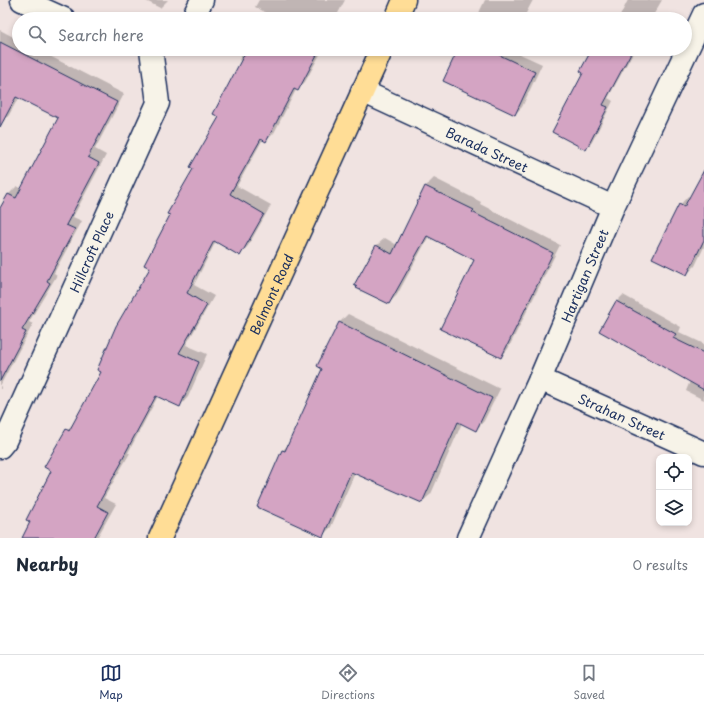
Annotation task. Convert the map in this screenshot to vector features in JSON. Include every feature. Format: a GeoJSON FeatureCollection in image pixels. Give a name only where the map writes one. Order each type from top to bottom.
{"type":"FeatureCollection","features":[{"type":"Feature","properties":{"kind":"main road"},"geometry":{"type":"LineString","coordinates":[[399,12],[404,0]]}},
{"type":"Feature","properties":{"kind":"main road","name":"Belmont Road"},"geometry":{"type":"LineString","coordinates":[[160,538],[379,56]]}},
{"type":"Feature","properties":{"kind":"street"},"geometry":{"type":"LineString","coordinates":[[22,0],[49,12]]}},
{"type":"Feature","properties":{"kind":"street"},"geometry":{"type":"LineString","coordinates":[[196,12],[202,0]]}},
{"type":"Feature","properties":{"kind":"street","name":"Hartigan Street"},"geometry":{"type":"LineString","coordinates":[[692,39],[704,14]]}},
{"type":"Feature","properties":{"kind":"street","name":"Hillcroft Place"},"geometry":{"type":"LineString","coordinates":[[0,447],[5,442],[158,103],[152,56]]}},
{"type":"Feature","properties":{"kind":"street","name":"Hartigan Street"},"geometry":{"type":"LineString","coordinates":[[468,538],[540,379],[613,207],[684,56]]}},
{"type":"Feature","properties":{"kind":"street","name":"Barada Street"},"geometry":{"type":"LineString","coordinates":[[362,91],[613,207]]}},
{"type":"Feature","properties":{"kind":"street","name":"Strahan Street"},"geometry":{"type":"LineString","coordinates":[[540,379],[704,453]]}},
{"type":"Feature","properties":{"kind":"building"},"geometry":{"type":"Polygon","coordinates":[[[0,42],[12,48],[12,56],[27,56],[117,102],[88,157],[99,163],[66,225],[75,229],[47,281],[50,283],[22,330],[26,332],[0,381],[0,208],[8,194],[16,198],[58,118],[16,97],[0,127],[0,42]]]}},
{"type":"Feature","properties":{"kind":"building"},"geometry":{"type":"Polygon","coordinates":[[[243,56],[316,56],[298,91],[294,89],[266,142],[261,139],[230,194],[264,214],[240,256],[214,241],[187,293],[207,305],[179,353],[199,362],[180,407],[156,396],[121,461],[122,462],[97,506],[108,512],[94,538],[22,538],[30,522],[26,520],[51,471],[44,467],[66,429],[69,431],[101,372],[97,370],[116,326],[150,268],[144,265],[170,215],[167,214],[193,169],[190,167],[219,117],[213,114],[243,56]]]}},
{"type":"Feature","properties":{"kind":"building"},"geometry":{"type":"Polygon","coordinates":[[[455,56],[502,56],[535,72],[515,115],[443,81],[455,56]]]}},
{"type":"Feature","properties":{"kind":"building"},"geometry":{"type":"Polygon","coordinates":[[[588,56],[629,56],[603,105],[608,107],[586,150],[552,132],[583,73],[580,71],[588,56]]]}},
{"type":"Feature","properties":{"kind":"building"},"geometry":{"type":"Polygon","coordinates":[[[704,170],[704,240],[687,275],[652,258],[679,204],[684,207],[704,170]]]}},
{"type":"Feature","properties":{"kind":"building"},"geometry":{"type":"Polygon","coordinates":[[[425,186],[474,210],[472,212],[553,253],[501,358],[440,329],[474,260],[427,236],[389,304],[356,288],[357,287],[354,285],[376,245],[392,254],[425,186]]]}},
{"type":"Feature","properties":{"kind":"building"},"geometry":{"type":"Polygon","coordinates":[[[616,301],[676,334],[673,338],[704,353],[704,390],[599,331],[616,301]]]}},
{"type":"Feature","properties":{"kind":"building"},"geometry":{"type":"Polygon","coordinates":[[[339,322],[492,398],[476,431],[458,422],[422,503],[351,472],[323,537],[257,507],[282,450],[285,451],[322,369],[317,366],[339,322]]]}}]}
